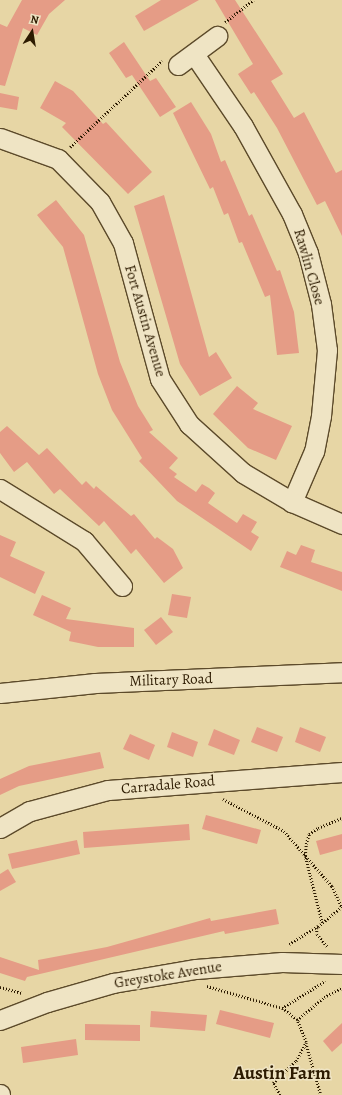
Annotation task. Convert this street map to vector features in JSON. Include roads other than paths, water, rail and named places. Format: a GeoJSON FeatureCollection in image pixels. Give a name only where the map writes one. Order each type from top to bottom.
{"type":"FeatureCollection","features":[{"type":"Feature","properties":{"kind":"street"},"geometry":{"type":"LineString","coordinates":[[178,65],[217,36]]}},
{"type":"Feature","properties":{"kind":"street","name":"Rawlin Close"},"geometry":{"type":"LineString","coordinates":[[194,54],[243,126],[292,214],[308,253],[321,304],[327,350],[321,416],[314,451],[292,502]]}},
{"type":"Feature","properties":{"kind":"street","name":"Fort Austin Avenue"},"geometry":{"type":"LineString","coordinates":[[0,138],[58,159],[100,202],[123,243],[160,379],[188,424],[243,473],[292,502],[342,524]]}},
{"type":"Feature","properties":{"kind":"street"},"geometry":{"type":"LineString","coordinates":[[0,490],[84,541],[122,586]]}},
{"type":"Feature","properties":{"kind":"street","name":"Military Road"},"geometry":{"type":"LineString","coordinates":[[0,693],[95,683],[342,672]]}},
{"type":"Feature","properties":{"kind":"street","name":"Carradale Road"},"geometry":{"type":"LineString","coordinates":[[0,828],[30,811],[108,790],[342,772]]}},
{"type":"Feature","properties":{"kind":"street","name":"Greystoke Avenue"},"geometry":{"type":"LineString","coordinates":[[0,1020],[47,1002],[113,983],[196,969],[282,962],[335,963]]}},
{"type":"Feature","properties":{"kind":"district","name":"Austin Farm"},"geometry":{"type":"Point","coordinates":[282,1074]}}]}
